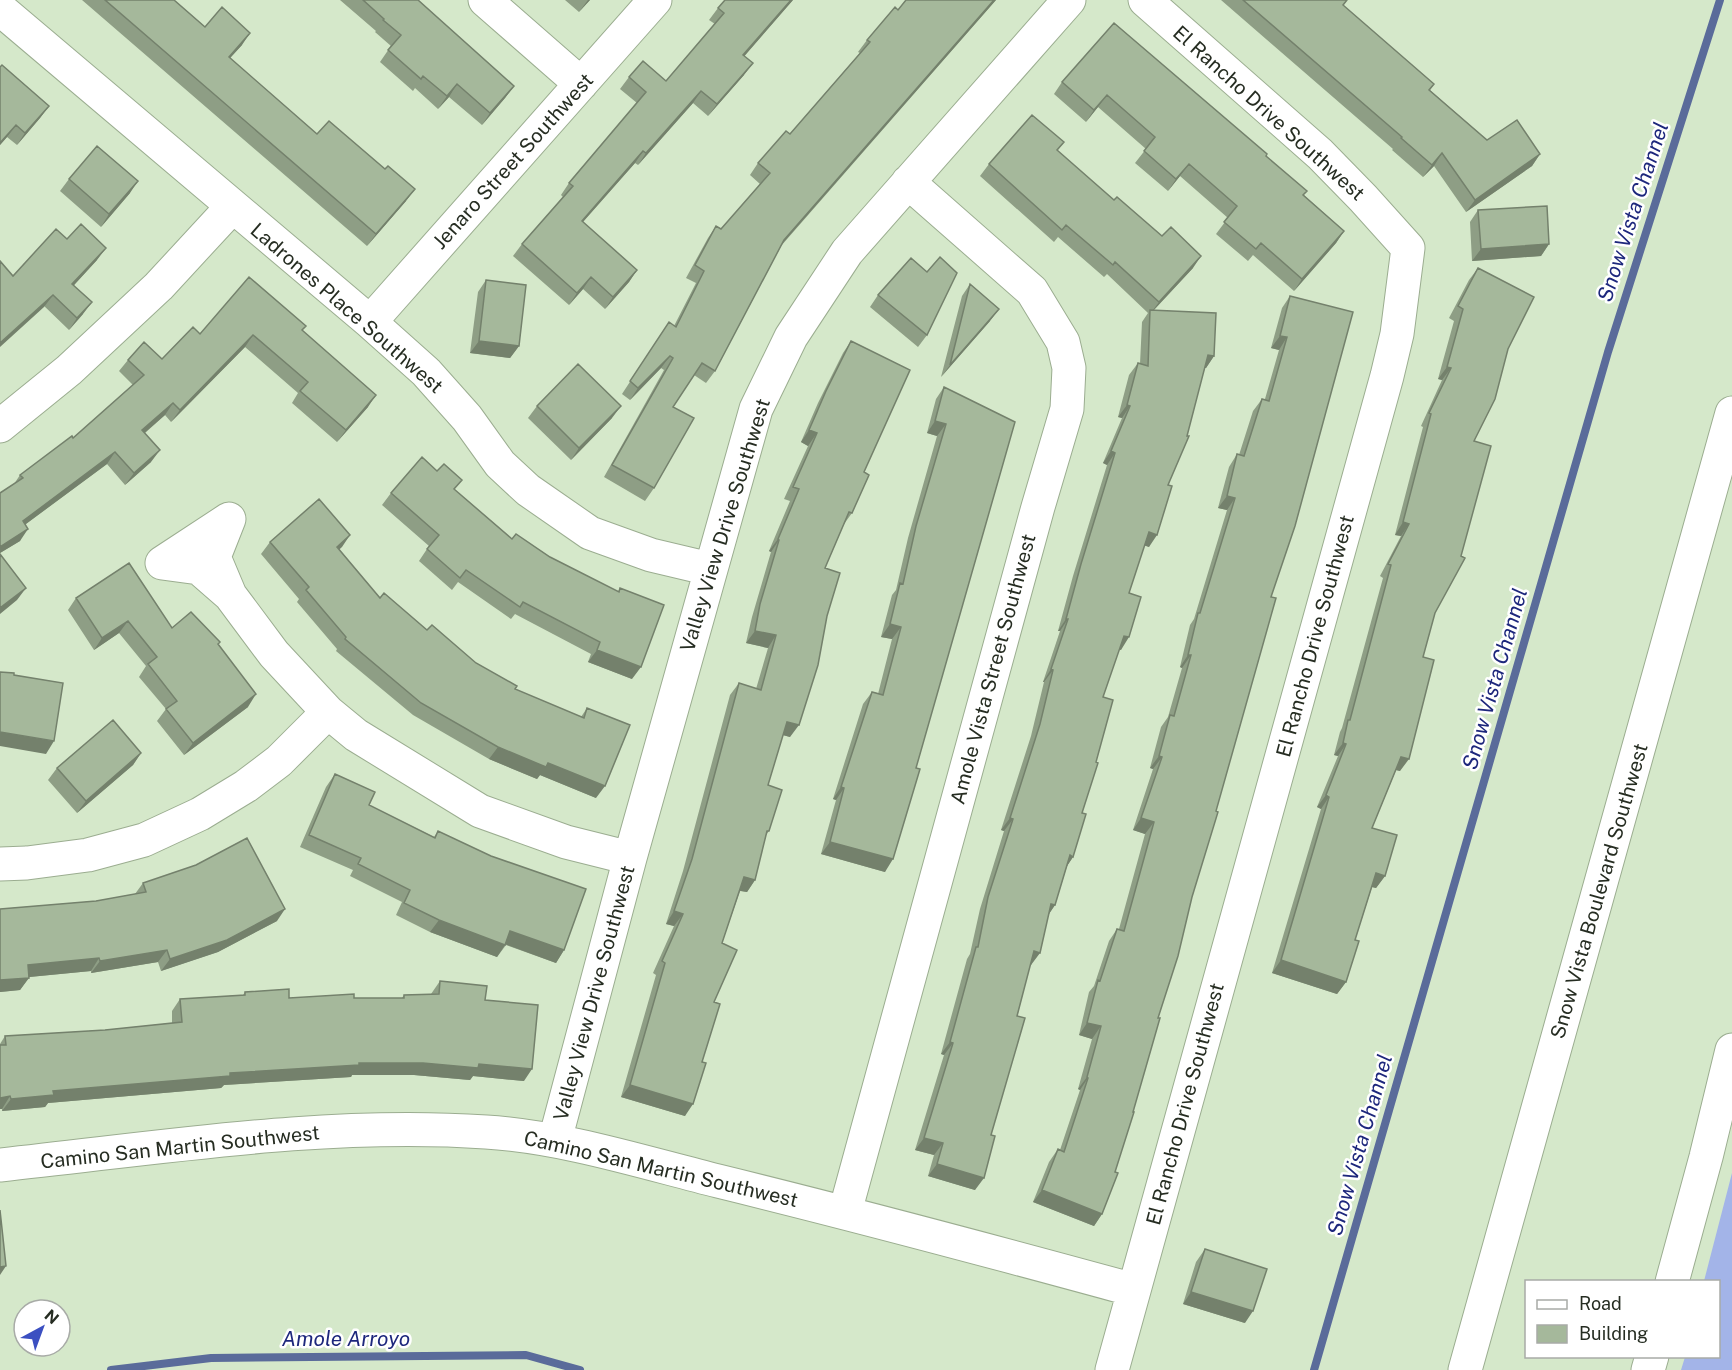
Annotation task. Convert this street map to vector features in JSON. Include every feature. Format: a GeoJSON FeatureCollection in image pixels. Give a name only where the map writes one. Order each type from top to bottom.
{"type":"FeatureCollection","features":[{"type":"Feature","properties":{"kind":"street"},"geometry":{"type":"LineString","coordinates":[[485,0],[582,84]]}},
{"type":"Feature","properties":{"kind":"street","name":"Jenaro Street Southwest"},"geometry":{"type":"LineString","coordinates":[[370,322],[655,0]]}},
{"type":"Feature","properties":{"kind":"street","name":"Valley View Drive Southwest"},"geometry":{"type":"LineString","coordinates":[[555,1140],[630,858],[756,409],[791,337],[847,252],[1069,0]]}},
{"type":"Feature","properties":{"kind":"street","name":"El Rancho Drive Southwest"},"geometry":{"type":"LineString","coordinates":[[1112,1370],[1387,376],[1397,334],[1408,248],[1320,154],[1145,0]]}},
{"type":"Feature","properties":{"kind":"street","name":"Ladrones Place Southwest"},"geometry":{"type":"LineString","coordinates":[[0,9],[426,372],[467,418],[500,464],[528,490],[590,533],[651,555],[710,569]]}},
{"type":"Feature","properties":{"kind":"street","name":"Amole Vista Street Southwest"},"geometry":{"type":"LineString","coordinates":[[845,1212],[1038,507],[1067,409],[1069,386],[1069,368],[1063,342],[1032,291],[908,182]]}},
{"type":"Feature","properties":{"kind":"street"},"geometry":{"type":"LineString","coordinates":[[0,426],[69,370],[159,286],[232,207]]}},
{"type":"Feature","properties":{"kind":"street","name":"Snow Vista Boulevard Southwest"},"geometry":{"type":"LineString","coordinates":[[1465,1370],[1732,412]]}},
{"type":"Feature","properties":{"kind":"street"},"geometry":{"type":"LineString","coordinates":[[230,595],[274,654],[328,712],[356,735],[480,811],[566,842],[630,858]]}},
{"type":"Feature","properties":{"kind":"street"},"geometry":{"type":"LineString","coordinates":[[0,864],[88,855],[144,840],[191,819],[246,786],[279,761],[328,712]]}},
{"type":"Feature","properties":{"kind":"street"},"geometry":{"type":"LineString","coordinates":[[1672,1280],[1732,1050]]}},
{"type":"Feature","properties":{"kind":"street","name":"Camino San Martin Southwest"},"geometry":{"type":"LineString","coordinates":[[0,1165],[308,1132],[412,1129],[488,1132],[555,1140],[845,1212],[1134,1290]]}},
{"type":"Feature","properties":{"kind":"shaded area"},"geometry":{"type":"Polygon","coordinates":[[[1732,1173],[1732,1370],[1681,1370],[1685,1358],[1720,1358],[1720,1280],[1704,1280],[1732,1173]]]}},
{"type":"Feature","properties":{"kind":"building"},"geometry":{"type":"Polygon","coordinates":[[[105,0],[174,0],[205,27],[222,7],[250,33],[229,57],[317,134],[329,121],[385,169],[388,166],[415,189],[376,234],[105,0]]]}},
{"type":"Feature","properties":{"kind":"building"},"geometry":{"type":"Polygon","coordinates":[[[363,0],[418,0],[514,86],[490,113],[457,84],[447,96],[423,76],[421,79],[388,50],[401,35],[363,0]]]}},
{"type":"Feature","properties":{"kind":"building"},"geometry":{"type":"Polygon","coordinates":[[[725,0],[791,0],[743,55],[753,63],[717,104],[701,91],[646,153],[643,151],[582,221],[637,270],[613,297],[591,277],[577,293],[522,244],[573,186],[569,183],[646,92],[629,77],[643,61],[666,81],[724,13],[718,8],[725,0]]]}},
{"type":"Feature","properties":{"kind":"building"},"geometry":{"type":"Polygon","coordinates":[[[906,0],[994,0],[784,240],[715,371],[702,363],[673,407],[694,418],[654,488],[612,465],[673,358],[670,356],[638,388],[630,381],[669,322],[676,327],[704,271],[695,265],[716,226],[721,229],[770,173],[758,163],[786,131],[790,134],[870,42],[867,40],[895,7],[898,10],[906,0]]]}},
{"type":"Feature","properties":{"kind":"building"},"geometry":{"type":"Polygon","coordinates":[[[1243,0],[1347,0],[1343,5],[1434,84],[1429,90],[1487,140],[1517,120],[1540,154],[1475,200],[1442,153],[1432,165],[1243,0]]]}},
{"type":"Feature","properties":{"kind":"building"},"geometry":{"type":"Polygon","coordinates":[[[1114,23],[1267,154],[1266,156],[1307,191],[1303,195],[1344,231],[1302,279],[1261,243],[1256,249],[1224,222],[1237,206],[1189,164],[1176,179],[1144,151],[1155,137],[1107,95],[1094,110],[1062,82],[1114,23]]]}},
{"type":"Feature","properties":{"kind":"building"},"geometry":{"type":"Polygon","coordinates":[[[2,65],[49,106],[25,133],[16,125],[0,143],[0,67],[2,65]]]}},
{"type":"Feature","properties":{"kind":"building"},"geometry":{"type":"Polygon","coordinates":[[[1032,115],[1064,142],[1057,150],[1114,200],[1117,197],[1162,236],[1171,227],[1201,256],[1159,302],[1115,262],[1113,265],[1066,225],[1062,230],[989,164],[1032,115]]]}},
{"type":"Feature","properties":{"kind":"building"},"geometry":{"type":"Polygon","coordinates":[[[97,146],[138,181],[109,214],[69,179],[97,146]]]}},
{"type":"Feature","properties":{"kind":"building"},"geometry":{"type":"Polygon","coordinates":[[[1547,206],[1549,244],[1481,249],[1478,210],[1547,206]]]}},
{"type":"Feature","properties":{"kind":"building"},"geometry":{"type":"Polygon","coordinates":[[[81,224],[106,248],[72,284],[92,302],[77,318],[53,295],[0,343],[0,261],[13,276],[56,229],[67,239],[81,224]]]}},
{"type":"Feature","properties":{"kind":"building"},"geometry":{"type":"Polygon","coordinates":[[[940,257],[957,273],[927,335],[878,295],[911,258],[927,272],[940,257]]]}},
{"type":"Feature","properties":{"kind":"building"},"geometry":{"type":"Polygon","coordinates":[[[1478,268],[1534,297],[1508,349],[1495,399],[1474,441],[1491,446],[1461,556],[1465,558],[1435,613],[1423,657],[1434,660],[1409,759],[1401,757],[1372,828],[1397,835],[1385,876],[1376,873],[1355,940],[1359,941],[1346,982],[1281,960],[1329,797],[1326,795],[1346,744],[1343,743],[1348,720],[1350,720],[1391,565],[1388,564],[1409,524],[1403,522],[1431,414],[1429,413],[1451,368],[1447,367],[1463,309],[1458,306],[1478,268]]]}},
{"type":"Feature","properties":{"kind":"building"},"geometry":{"type":"Polygon","coordinates":[[[249,277],[306,326],[302,330],[376,395],[346,430],[300,391],[308,382],[253,335],[180,410],[173,403],[142,430],[160,450],[134,473],[115,452],[23,521],[28,529],[0,547],[0,493],[23,478],[20,475],[72,436],[73,438],[144,375],[128,360],[144,342],[162,359],[193,327],[200,334],[249,277]]]}},
{"type":"Feature","properties":{"kind":"building"},"geometry":{"type":"Polygon","coordinates":[[[486,280],[526,285],[519,346],[479,341],[486,280]]]}},
{"type":"Feature","properties":{"kind":"building"},"geometry":{"type":"Polygon","coordinates":[[[970,284],[999,309],[950,365],[970,284]]]}},
{"type":"Feature","properties":{"kind":"building"},"geometry":{"type":"Polygon","coordinates":[[[1290,296],[1353,312],[1295,526],[1271,597],[1276,598],[1216,811],[1218,812],[1192,897],[1178,956],[1158,1018],[1160,1018],[1134,1112],[1115,1172],[1118,1173],[1102,1214],[1042,1190],[1058,1149],[1064,1152],[1088,1078],[1101,1026],[1087,1023],[1098,980],[1100,981],[1117,929],[1124,931],[1154,822],[1141,818],[1162,757],[1159,756],[1170,715],[1174,716],[1191,655],[1188,655],[1198,613],[1200,613],[1235,498],[1227,496],[1237,454],[1244,456],[1262,399],[1269,401],[1287,337],[1280,336],[1290,296]]]}},
{"type":"Feature","properties":{"kind":"building"},"geometry":{"type":"Polygon","coordinates":[[[1150,310],[1216,313],[1214,356],[1208,355],[1187,436],[1189,436],[1168,485],[1172,486],[1157,535],[1149,532],[1129,593],[1141,597],[1129,637],[1124,636],[1103,697],[1113,700],[1096,762],[1098,763],[1082,813],[1086,814],[1073,857],[1070,855],[1055,905],[1051,904],[1040,953],[1034,951],[1017,1016],[1025,1018],[991,1135],[995,1136],[984,1178],[937,1164],[943,1143],[924,1138],[953,1043],[950,1042],[976,947],[978,947],[988,897],[1013,819],[1010,818],[1040,724],[1053,670],[1051,669],[1068,619],[1066,619],[1081,564],[1115,453],[1111,451],[1130,406],[1127,405],[1138,363],[1148,366],[1150,310]]]}},
{"type":"Feature","properties":{"kind":"building"},"geometry":{"type":"Polygon","coordinates":[[[851,341],[910,370],[864,472],[869,475],[852,513],[849,512],[825,568],[840,573],[827,616],[818,665],[799,725],[787,722],[768,785],[782,790],[769,831],[767,831],[755,880],[744,877],[722,943],[737,950],[714,1002],[720,1004],[702,1062],[706,1063],[693,1104],[630,1085],[665,963],[662,961],[683,914],[674,911],[692,859],[739,683],[761,690],[776,635],[755,631],[778,539],[799,489],[793,487],[817,433],[809,430],[851,341]]]}},
{"type":"Feature","properties":{"kind":"building"},"geometry":{"type":"Polygon","coordinates":[[[578,364],[621,406],[579,448],[537,406],[578,364]]]}},
{"type":"Feature","properties":{"kind":"building"},"geometry":{"type":"Polygon","coordinates":[[[944,387],[1015,422],[916,768],[920,769],[893,859],[830,842],[844,788],[841,787],[872,692],[883,695],[901,627],[890,624],[946,424],[935,421],[944,387]]]}},
{"type":"Feature","properties":{"kind":"building"},"geometry":{"type":"Polygon","coordinates":[[[422,457],[437,471],[444,464],[462,480],[454,489],[512,539],[516,534],[550,557],[619,592],[620,588],[664,605],[641,667],[597,650],[600,642],[523,602],[520,607],[466,570],[460,578],[427,549],[439,535],[391,493],[422,457]]]}},
{"type":"Feature","properties":{"kind":"building"},"geometry":{"type":"Polygon","coordinates":[[[319,499],[350,535],[337,547],[380,598],[384,593],[427,630],[432,625],[476,663],[517,686],[515,689],[584,718],[587,708],[630,725],[605,786],[548,763],[546,767],[498,747],[421,703],[345,639],[346,637],[306,590],[309,587],[270,542],[319,499]]]}},
{"type":"Feature","properties":{"kind":"building"},"geometry":{"type":"Polygon","coordinates":[[[0,554],[26,588],[0,608],[0,554]]]}},
{"type":"Feature","properties":{"kind":"building"},"geometry":{"type":"Polygon","coordinates":[[[129,563],[172,628],[191,612],[220,642],[218,644],[256,694],[193,743],[166,709],[177,701],[148,664],[157,657],[128,621],[102,638],[76,598],[129,563]]]}},
{"type":"Feature","properties":{"kind":"building"},"geometry":{"type":"Polygon","coordinates":[[[0,672],[63,683],[54,741],[0,732],[0,672]]]}},
{"type":"Feature","properties":{"kind":"building"},"geometry":{"type":"Polygon","coordinates":[[[113,720],[141,753],[86,801],[57,768],[113,720]]]}},
{"type":"Feature","properties":{"kind":"building"},"geometry":{"type":"Polygon","coordinates":[[[335,774],[375,792],[369,805],[435,838],[438,831],[491,856],[586,889],[564,950],[510,931],[505,945],[439,920],[404,903],[410,890],[358,864],[361,858],[309,835],[335,774]]]}},
{"type":"Feature","properties":{"kind":"building"},"geometry":{"type":"Polygon","coordinates":[[[247,838],[285,909],[227,940],[170,959],[167,950],[100,961],[99,958],[28,965],[29,978],[0,980],[0,909],[96,901],[146,892],[143,883],[196,865],[247,838]]]}},
{"type":"Feature","properties":{"kind":"building"},"geometry":{"type":"Polygon","coordinates":[[[440,981],[487,986],[485,1000],[538,1005],[532,1069],[479,1064],[478,1068],[423,1063],[359,1063],[359,1065],[230,1073],[230,1076],[53,1091],[54,1095],[0,1098],[0,1045],[6,1045],[5,1036],[105,1030],[182,1022],[180,999],[245,995],[245,992],[289,989],[289,998],[354,994],[354,998],[404,998],[404,995],[439,994],[440,981]]]}},
{"type":"Feature","properties":{"kind":"building"},"geometry":{"type":"Polygon","coordinates":[[[0,1210],[6,1266],[0,1267],[0,1210]]]}},
{"type":"Feature","properties":{"kind":"building"},"geometry":{"type":"Polygon","coordinates":[[[1205,1249],[1267,1269],[1253,1311],[1191,1292],[1205,1249]]]}},
{"type":"Feature","properties":{"kind":"waterway","name":"Snow Vista Channel"},"geometry":{"type":"LineString","coordinates":[[1314,1370],[1608,352],[1720,0]]}},
{"type":"Feature","properties":{"kind":"waterway","name":"Amole Arroyo"},"geometry":{"type":"LineString","coordinates":[[111,1370],[211,1358],[526,1355],[580,1370]]}}]}
